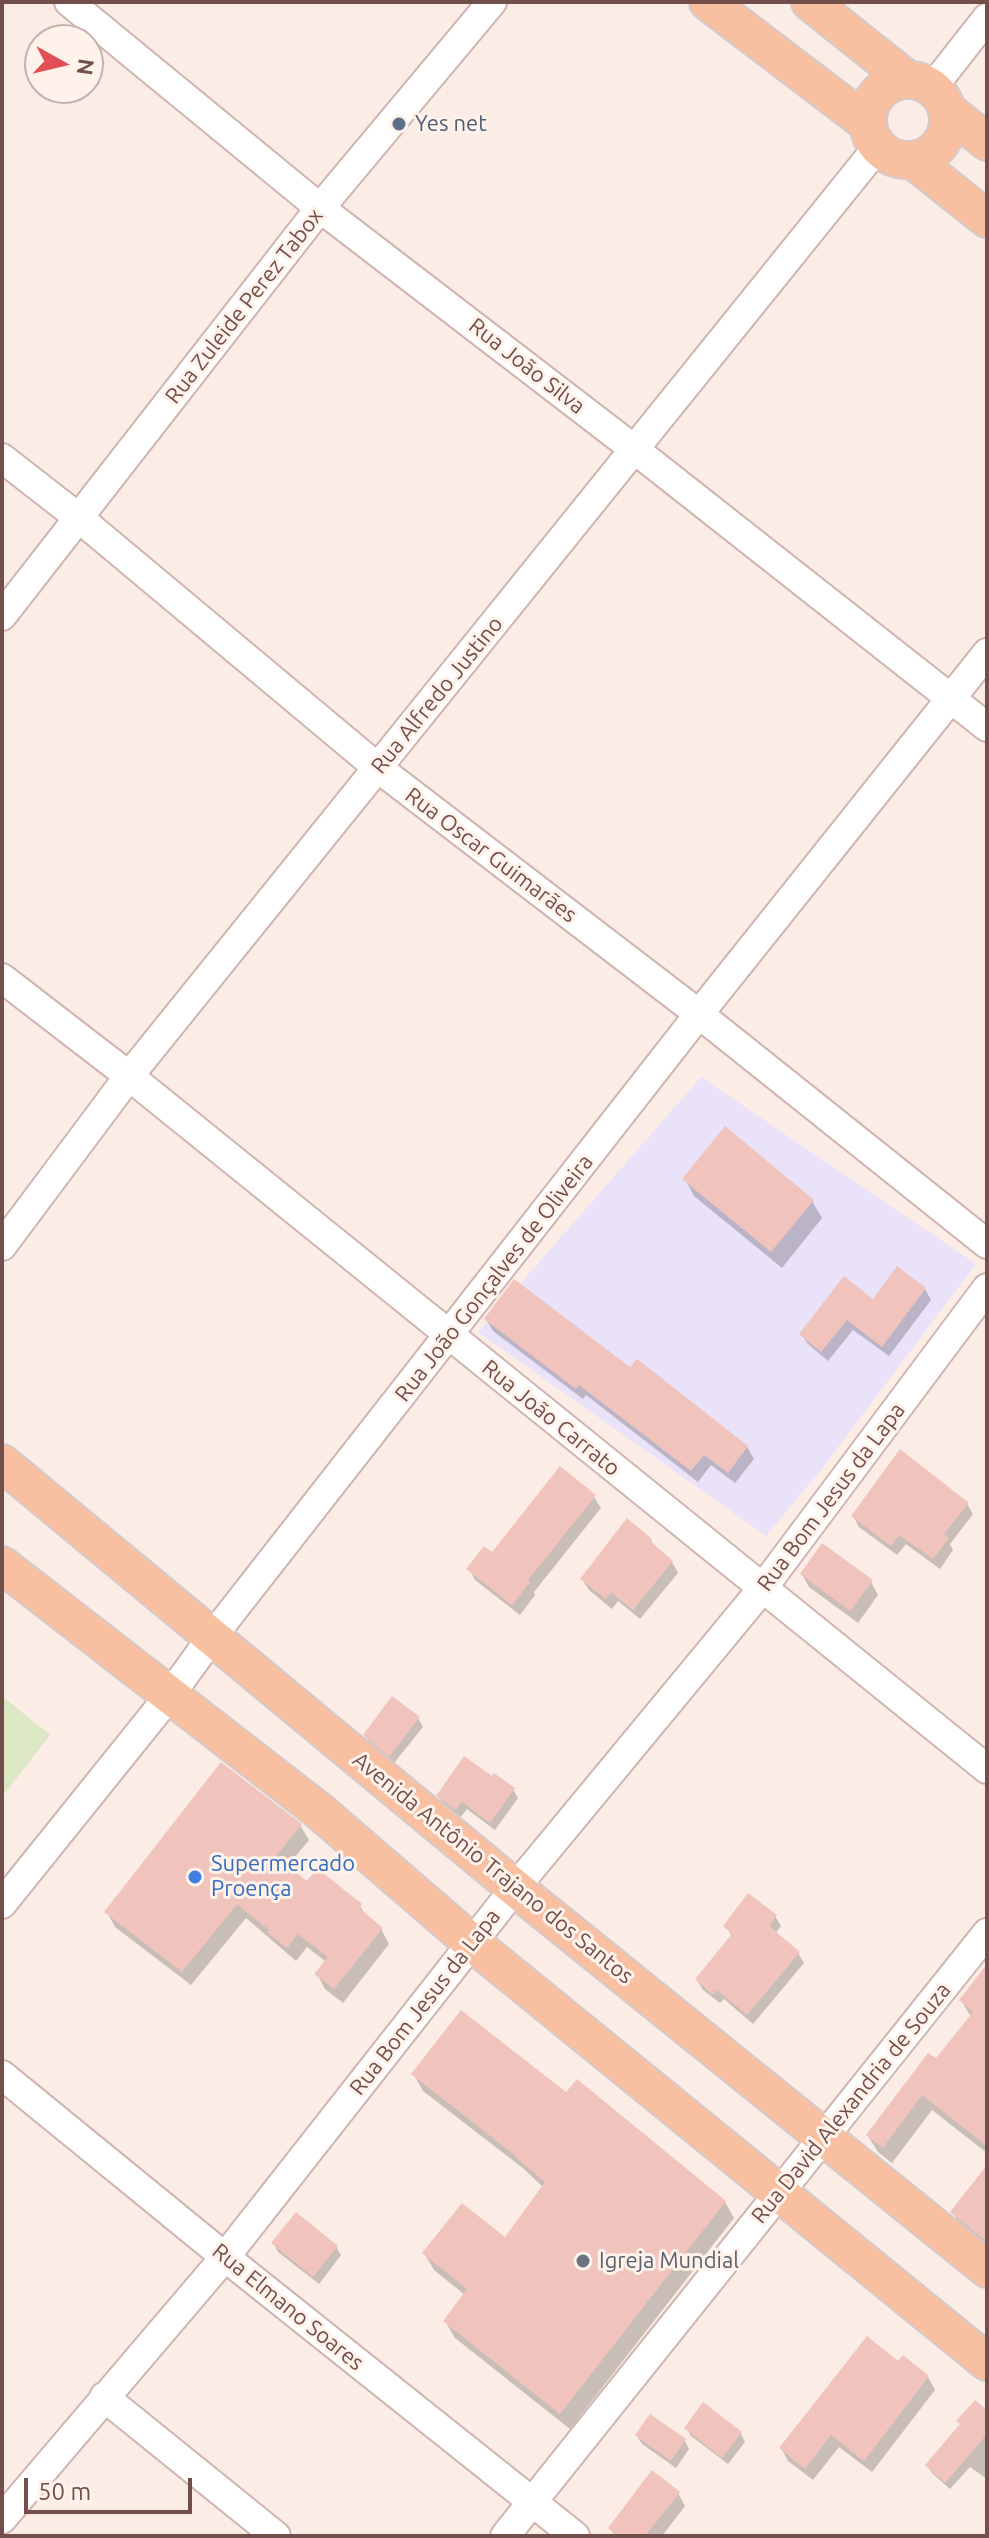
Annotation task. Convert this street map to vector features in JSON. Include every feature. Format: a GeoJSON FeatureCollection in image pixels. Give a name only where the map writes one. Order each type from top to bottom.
{"type":"FeatureCollection","features":[{"type":"Feature","properties":{"kind":"main road"},"geometry":{"type":"LineString","coordinates":[[708,2],[872,136],[888,156],[901,161],[914,161],[927,156],[938,148],[948,123],[929,92],[895,82],[883,88],[874,98],[869,110],[872,136]]}},
{"type":"Feature","properties":{"kind":"main road"},"geometry":{"type":"LineString","coordinates":[[810,2],[929,92],[987,142]]}},
{"type":"Feature","properties":{"kind":"main road"},"geometry":{"type":"LineString","coordinates":[[914,161],[987,219]]}},
{"type":"Feature","properties":{"kind":"main road","name":"Avenida Antônio Trajano dos Santos"},"geometry":{"type":"LineString","coordinates":[[2,1463],[515,1888],[987,2269]]}},
{"type":"Feature","properties":{"kind":"main road"},"geometry":{"type":"LineString","coordinates":[[2,1565],[318,1810],[471,1942],[987,2362]]}},
{"type":"Feature","properties":{"kind":"street","name":"Rua João Silva"},"geometry":{"type":"LineString","coordinates":[[69,2],[320,208],[634,449],[987,727]]}},
{"type":"Feature","properties":{"kind":"street","name":"Rua Zuleide Perez Tabox"},"geometry":{"type":"LineString","coordinates":[[2,616],[320,208],[492,2]]}},
{"type":"Feature","properties":{"kind":"street"},"geometry":{"type":"LineString","coordinates":[[929,92],[987,18]]}},
{"type":"Feature","properties":{"kind":"street","name":"Rua Alfredo Justino"},"geometry":{"type":"LineString","coordinates":[[2,1246],[129,1076],[634,449],[872,136]]}},
{"type":"Feature","properties":{"kind":"street","name":"Rua Oscar Guimarães"},"geometry":{"type":"LineString","coordinates":[[2,458],[79,518],[378,768],[699,1014],[987,1244]]}},
{"type":"Feature","properties":{"kind":"street","name":"Rua João Gonçalves de Oliveira"},"geometry":{"type":"LineString","coordinates":[[2,1904],[170,1695],[212,1637],[699,1014],[987,653]]}},
{"type":"Feature","properties":{"kind":"street","name":"Rua João Carrato"},"geometry":{"type":"LineString","coordinates":[[2,978],[129,1076],[987,1769]]}},
{"type":"Feature","properties":{"kind":"street","name":"Rua Bom Jesus da Lapa"},"geometry":{"type":"LineString","coordinates":[[2,2519],[225,2257],[471,1942],[762,1589],[987,1288]]}},
{"type":"Feature","properties":{"kind":"street","name":"Rua David Alexandria de Souza"},"geometry":{"type":"LineString","coordinates":[[505,2536],[987,1933]]}},
{"type":"Feature","properties":{"kind":"street","name":"Rua Elmano Soares"},"geometry":{"type":"LineString","coordinates":[[2,2075],[575,2536]]}},
{"type":"Feature","properties":{"kind":"street"},"geometry":{"type":"LineString","coordinates":[[104,2397],[276,2536]]}},
{"type":"Feature","properties":{"kind":"shaded area"},"geometry":{"type":"Polygon","coordinates":[[[701,1077],[976,1264],[821,1470],[766,1536],[478,1332],[701,1077]]]}},
{"type":"Feature","properties":{"kind":"green space"},"geometry":{"type":"Polygon","coordinates":[[[2,1696],[50,1735],[2,1797],[2,1696]]]}},
{"type":"Feature","properties":{"kind":"building"},"geometry":{"type":"Polygon","coordinates":[[[725,1126],[814,1200],[771,1252],[682,1179],[725,1126]]]}},
{"type":"Feature","properties":{"kind":"building"},"geometry":{"type":"Polygon","coordinates":[[[897,1266],[926,1288],[882,1347],[847,1320],[821,1352],[799,1334],[844,1276],[873,1299],[897,1266]]]}},
{"type":"Feature","properties":{"kind":"building"},"geometry":{"type":"Polygon","coordinates":[[[514,1279],[630,1367],[637,1359],[748,1446],[728,1473],[704,1455],[691,1471],[579,1385],[576,1389],[484,1319],[514,1279]]]}},
{"type":"Feature","properties":{"kind":"building"},"geometry":{"type":"Polygon","coordinates":[[[900,1449],[969,1503],[944,1534],[949,1538],[933,1559],[899,1535],[891,1546],[851,1516],[900,1449]]]}},
{"type":"Feature","properties":{"kind":"building"},"geometry":{"type":"Polygon","coordinates":[[[560,1466],[596,1495],[528,1580],[530,1582],[512,1605],[466,1569],[484,1546],[492,1552],[560,1466]]]}},
{"type":"Feature","properties":{"kind":"building"},"geometry":{"type":"Polygon","coordinates":[[[627,1518],[673,1561],[633,1610],[611,1592],[606,1599],[580,1579],[627,1518]]]}},
{"type":"Feature","properties":{"kind":"building"},"geometry":{"type":"Polygon","coordinates":[[[822,1543],[873,1580],[850,1611],[800,1574],[822,1543]]]}},
{"type":"Feature","properties":{"kind":"building"},"geometry":{"type":"Polygon","coordinates":[[[392,1696],[420,1717],[389,1757],[363,1735],[392,1696]]]}},
{"type":"Feature","properties":{"kind":"building"},"geometry":{"type":"Polygon","coordinates":[[[464,1756],[515,1788],[490,1823],[462,1802],[456,1810],[436,1796],[464,1756]]]}},
{"type":"Feature","properties":{"kind":"building","name":"Supermercado Proença"},"geometry":{"type":"Polygon","coordinates":[[[221,1762],[302,1824],[276,1856],[307,1881],[317,1868],[362,1904],[359,1908],[383,1928],[334,1989],[314,1974],[328,1957],[298,1934],[287,1948],[237,1904],[182,1972],[104,1912],[221,1762]]]}},
{"type":"Feature","properties":{"kind":"building"},"geometry":{"type":"Polygon","coordinates":[[[748,1893],[777,1915],[769,1926],[800,1952],[747,2015],[717,1990],[713,1995],[695,1979],[732,1934],[723,1926],[748,1893]]]}},
{"type":"Feature","properties":{"kind":"building"},"geometry":{"type":"Polygon","coordinates":[[[987,1964],[987,2146],[922,2095],[883,2148],[866,2135],[928,2053],[936,2058],[973,2012],[959,2000],[987,1964]]]}},
{"type":"Feature","properties":{"kind":"building","name":"Igreja Mundial"},"geometry":{"type":"Polygon","coordinates":[[[461,2010],[566,2092],[577,2079],[726,2201],[560,2414],[443,2321],[467,2289],[422,2253],[462,2203],[505,2237],[545,2182],[411,2074],[461,2010]]]}},
{"type":"Feature","properties":{"kind":"building"},"geometry":{"type":"Polygon","coordinates":[[[987,2165],[987,2242],[950,2212],[987,2165]]]}},
{"type":"Feature","properties":{"kind":"building"},"geometry":{"type":"Polygon","coordinates":[[[296,2212],[338,2246],[313,2277],[271,2243],[296,2212]]]}},
{"type":"Feature","properties":{"kind":"building"},"geometry":{"type":"Polygon","coordinates":[[[867,2336],[898,2361],[903,2355],[929,2376],[864,2461],[831,2435],[805,2469],[779,2448],[867,2336]]]}},
{"type":"Feature","properties":{"kind":"building"},"geometry":{"type":"Polygon","coordinates":[[[975,2400],[987,2410],[987,2434],[945,2483],[925,2465],[960,2424],[956,2421],[975,2400]]]}},
{"type":"Feature","properties":{"kind":"building"},"geometry":{"type":"Polygon","coordinates":[[[703,2402],[742,2432],[722,2458],[684,2428],[703,2402]]]}},
{"type":"Feature","properties":{"kind":"building"},"geometry":{"type":"Polygon","coordinates":[[[650,2414],[686,2439],[671,2461],[635,2435],[650,2414]]]}},
{"type":"Feature","properties":{"kind":"building"},"geometry":{"type":"Polygon","coordinates":[[[652,2470],[680,2492],[645,2536],[618,2536],[608,2528],[652,2470]]]}},
{"type":"Feature","properties":{"kind":"place","name":"Yes net"},"geometry":{"type":"Point","coordinates":[399,124]}},
{"type":"Feature","properties":{"kind":"place","name":"Supermercado Proença"},"geometry":{"type":"Point","coordinates":[195,1877]}},
{"type":"Feature","properties":{"kind":"place","name":"Igreja Mundial"},"geometry":{"type":"Point","coordinates":[583,2261]}}]}
